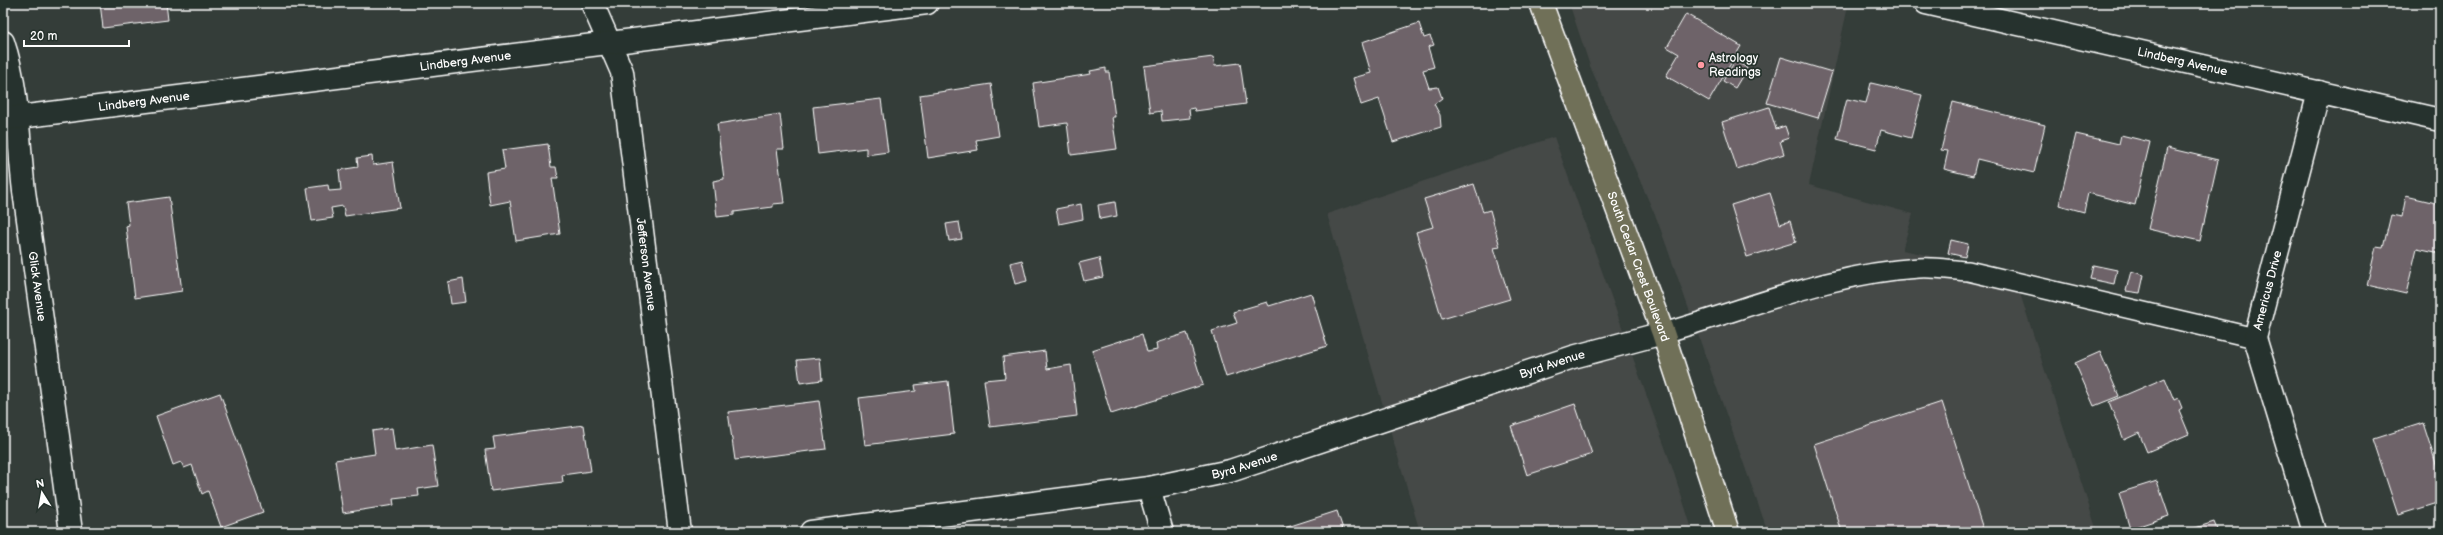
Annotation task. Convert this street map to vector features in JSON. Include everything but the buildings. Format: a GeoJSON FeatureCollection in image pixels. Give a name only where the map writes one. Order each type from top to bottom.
{"type":"FeatureCollection","features":[{"type":"Feature","properties":{"kind":"main road","name":"South Cedar Crest Boulevard"},"geometry":{"type":"LineString","coordinates":[[1541,3],[1663,333],[1728,532]]}},
{"type":"Feature","properties":{"kind":"street","name":"Jefferson Avenue"},"geometry":{"type":"LineString","coordinates":[[592,3],[611,43],[622,72],[680,532]]}},
{"type":"Feature","properties":{"kind":"street","name":"Lindberg Avenue"},"geometry":{"type":"LineString","coordinates":[[10,118],[927,3]]}},
{"type":"Feature","properties":{"kind":"street","name":"Lindberg Avenue"},"geometry":{"type":"LineString","coordinates":[[1926,3],[2440,120]]}},
{"type":"Feature","properties":{"kind":"street","name":"Glick Avenue"},"geometry":{"type":"LineString","coordinates":[[3,42],[8,58],[10,118],[23,184],[71,532]]}},
{"type":"Feature","properties":{"kind":"street","name":"Americus Drive"},"geometry":{"type":"LineString","coordinates":[[2314,532],[2255,338],[2319,92]]}},
{"type":"Feature","properties":{"kind":"street","name":"Byrd Avenue"},"geometry":{"type":"LineString","coordinates":[[811,532],[1149,488],[1230,471],[1573,357],[1663,333]]}},
{"type":"Feature","properties":{"kind":"street"},"geometry":{"type":"LineString","coordinates":[[1149,488],[1162,532]]}},
{"type":"Feature","properties":{"kind":"lane"},"geometry":{"type":"LineString","coordinates":[[1663,333],[1797,290],[1874,272],[1921,268],[1968,271],[2255,338]]}},
{"type":"Feature","properties":{"kind":"shaded area"},"geometry":{"type":"Polygon","coordinates":[[[1569,3],[1834,3],[1848,6],[1809,185],[1913,214],[1902,250],[2013,272],[2097,531],[1768,532],[1658,222],[1590,66],[1569,3]]]}},
{"type":"Feature","properties":{"kind":"shaded area"},"geometry":{"type":"Polygon","coordinates":[[[1554,137],[1671,464],[1693,532],[1420,532],[1327,214],[1554,137]]]}},
{"type":"Feature","properties":{"kind":"place","name":"Astrology Readings"},"geometry":{"type":"Point","coordinates":[1701,65]}}]}
